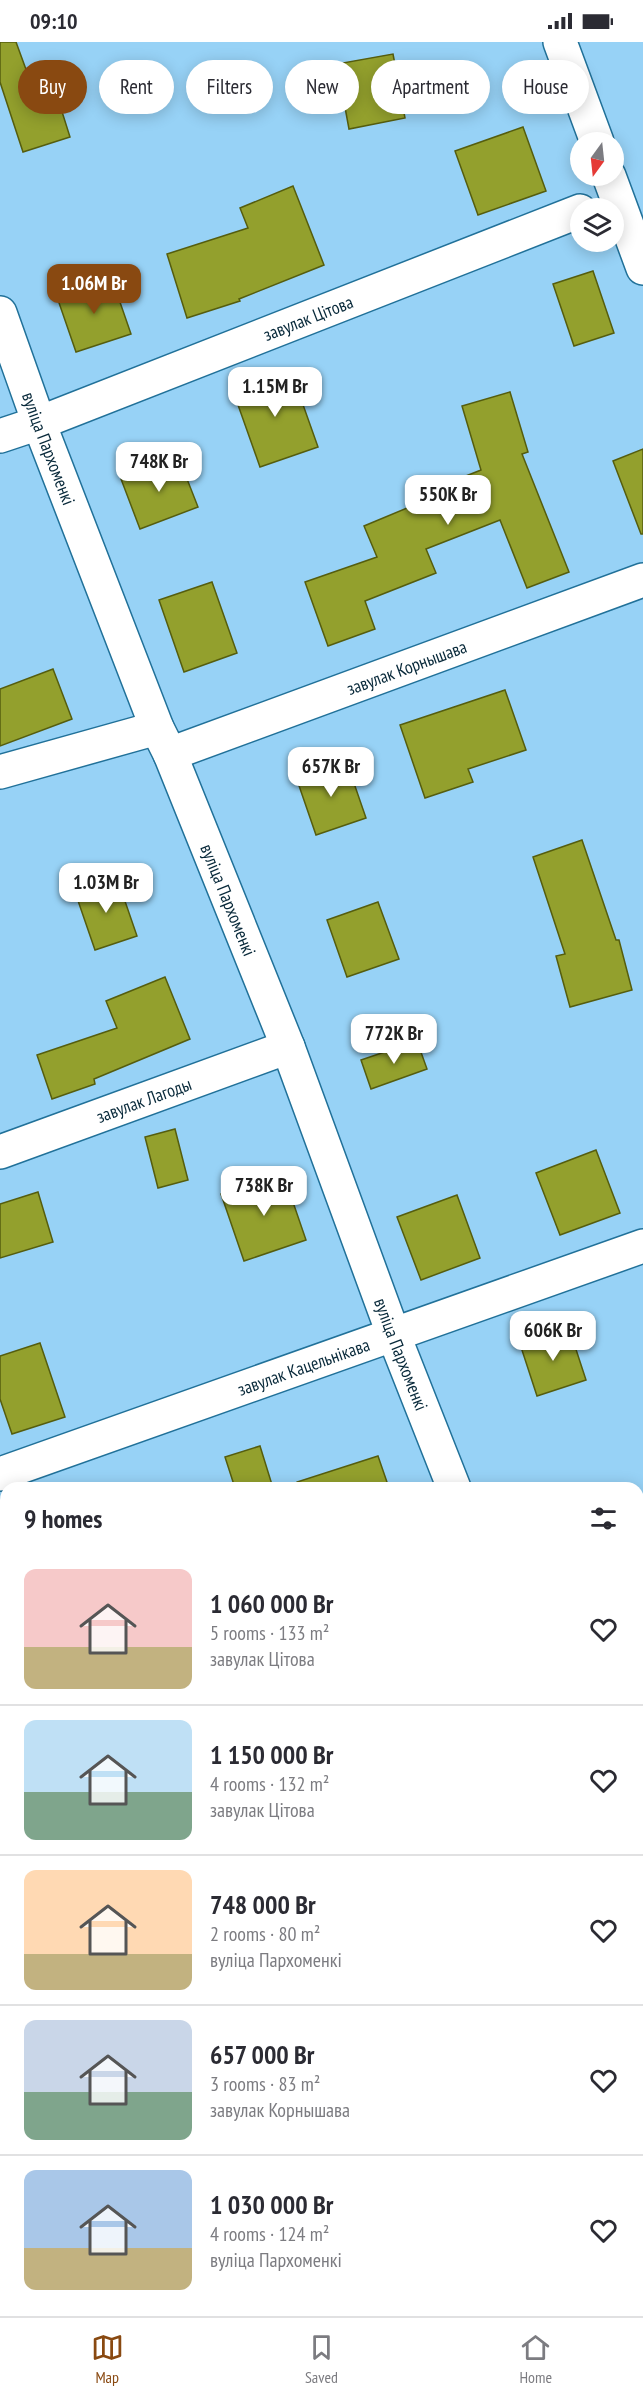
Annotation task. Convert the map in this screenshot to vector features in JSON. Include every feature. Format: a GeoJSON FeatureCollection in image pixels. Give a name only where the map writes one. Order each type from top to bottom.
{"type":"FeatureCollection","features":[{"type":"Feature","properties":{"kind":"street"},"geometry":{"type":"LineString","coordinates":[[560,42],[593,132]]}},
{"type":"Feature","properties":{"kind":"street"},"geometry":{"type":"LineString","coordinates":[[599,198],[613,186],[643,268]]}},
{"type":"Feature","properties":{"kind":"street","name":"завулак Цітова"},"geometry":{"type":"LineString","coordinates":[[0,436],[39,423],[570,215]]}},
{"type":"Feature","properties":{"kind":"street","name":"вуліца Пархоменкі"},"geometry":{"type":"LineString","coordinates":[[0,313],[39,423],[163,741],[288,1047],[394,1335],[452,1482]]}},
{"type":"Feature","properties":{"kind":"street","name":"завулак Корнышава"},"geometry":{"type":"LineString","coordinates":[[0,772],[163,741],[643,580]]}},
{"type":"Feature","properties":{"kind":"street","name":"завулак Лагоды"},"geometry":{"type":"LineString","coordinates":[[0,1152],[288,1047]]}},
{"type":"Feature","properties":{"kind":"street","name":"завулак Кацельнікава"},"geometry":{"type":"LineString","coordinates":[[0,1474],[643,1246]]}},
{"type":"Feature","properties":{"kind":"building"},"geometry":{"type":"Polygon","coordinates":[[[0,42],[16,42],[23,60],[18,60],[18,114],[63,114],[70,137],[23,152],[0,82],[0,42]]]}},
{"type":"Feature","properties":{"kind":"building"},"geometry":{"type":"Polygon","coordinates":[[[393,54],[394,60],[371,60],[371,114],[404,114],[405,118],[349,129],[346,114],[359,114],[359,60],[393,54]]]}},
{"type":"Feature","properties":{"kind":"building"},"geometry":{"type":"Polygon","coordinates":[[[523,127],[546,191],[478,215],[455,151],[523,127]]]}},
{"type":"Feature","properties":{"kind":"building"},"geometry":{"type":"Polygon","coordinates":[[[293,186],[324,265],[239,299],[240,301],[187,318],[167,254],[248,228],[240,208],[293,186]]]}},
{"type":"Feature","properties":{"kind":"building"},"geometry":{"type":"Polygon","coordinates":[[[593,271],[614,333],[574,346],[553,284],[593,271]]]}},
{"type":"Feature","properties":{"kind":"building"},"geometry":{"type":"Polygon","coordinates":[[[112,279],[131,334],[76,352],[57,297],[112,279]]]}},
{"type":"Feature","properties":{"kind":"building"},"geometry":{"type":"Polygon","coordinates":[[[290,368],[318,447],[260,467],[232,388],[290,368]]]}},
{"type":"Feature","properties":{"kind":"building"},"geometry":{"type":"Polygon","coordinates":[[[510,392],[528,452],[522,454],[569,572],[527,588],[500,520],[426,549],[436,573],[365,601],[375,629],[328,646],[305,582],[377,557],[364,526],[431,498],[428,491],[481,470],[462,406],[510,392]]]}},
{"type":"Feature","properties":{"kind":"building"},"geometry":{"type":"Polygon","coordinates":[[[643,449],[643,534],[641,534],[613,461],[643,449]]]}},
{"type":"Feature","properties":{"kind":"building"},"geometry":{"type":"Polygon","coordinates":[[[178,456],[198,507],[140,529],[121,479],[178,456]]]}},
{"type":"Feature","properties":{"kind":"building"},"geometry":{"type":"Polygon","coordinates":[[[212,582],[237,653],[184,672],[159,600],[212,582]]]}},
{"type":"Feature","properties":{"kind":"building"},"geometry":{"type":"Polygon","coordinates":[[[53,669],[72,719],[0,746],[0,689],[53,669]]]}},
{"type":"Feature","properties":{"kind":"building"},"geometry":{"type":"Polygon","coordinates":[[[505,690],[526,750],[468,769],[473,782],[425,798],[400,725],[505,690]]]}},
{"type":"Feature","properties":{"kind":"building"},"geometry":{"type":"Polygon","coordinates":[[[346,760],[366,818],[316,835],[296,777],[346,760]]]}},
{"type":"Feature","properties":{"kind":"building"},"geometry":{"type":"Polygon","coordinates":[[[582,840],[616,940],[619,940],[632,990],[570,1007],[556,956],[565,954],[533,857],[582,840]]]}},
{"type":"Feature","properties":{"kind":"building"},"geometry":{"type":"Polygon","coordinates":[[[117,878],[137,936],[95,950],[75,892],[117,878]]]}},
{"type":"Feature","properties":{"kind":"building"},"geometry":{"type":"Polygon","coordinates":[[[378,902],[399,959],[347,977],[327,920],[378,902]]]}},
{"type":"Feature","properties":{"kind":"building"},"geometry":{"type":"Polygon","coordinates":[[[165,977],[190,1039],[94,1079],[95,1084],[52,1099],[37,1055],[117,1028],[106,1001],[165,977]]]}},
{"type":"Feature","properties":{"kind":"building"},"geometry":{"type":"Polygon","coordinates":[[[417,1041],[427,1069],[371,1089],[361,1060],[417,1041]]]}},
{"type":"Feature","properties":{"kind":"building"},"geometry":{"type":"Polygon","coordinates":[[[175,1129],[188,1180],[158,1188],[145,1137],[175,1129]]]}},
{"type":"Feature","properties":{"kind":"building"},"geometry":{"type":"Polygon","coordinates":[[[596,1150],[620,1213],[560,1235],[536,1173],[596,1150]]]}},
{"type":"Feature","properties":{"kind":"building"},"geometry":{"type":"Polygon","coordinates":[[[283,1173],[306,1240],[244,1261],[221,1194],[283,1173]]]}},
{"type":"Feature","properties":{"kind":"building"},"geometry":{"type":"Polygon","coordinates":[[[38,1192],[53,1242],[0,1258],[0,1204],[38,1192]]]}},
{"type":"Feature","properties":{"kind":"building"},"geometry":{"type":"Polygon","coordinates":[[[457,1195],[480,1258],[421,1280],[397,1217],[457,1195]]]}},
{"type":"Feature","properties":{"kind":"building"},"geometry":{"type":"Polygon","coordinates":[[[569,1328],[586,1380],[537,1396],[520,1344],[569,1328]]]}},
{"type":"Feature","properties":{"kind":"building"},"geometry":{"type":"Polygon","coordinates":[[[40,1343],[65,1417],[12,1434],[0,1399],[0,1356],[40,1343]]]}},
{"type":"Feature","properties":{"kind":"building"},"geometry":{"type":"Polygon","coordinates":[[[260,1446],[271,1482],[233,1482],[225,1457],[260,1446]]]}},
{"type":"Feature","properties":{"kind":"building"},"geometry":{"type":"Polygon","coordinates":[[[378,1456],[387,1482],[297,1482],[378,1456]]]}}]}
